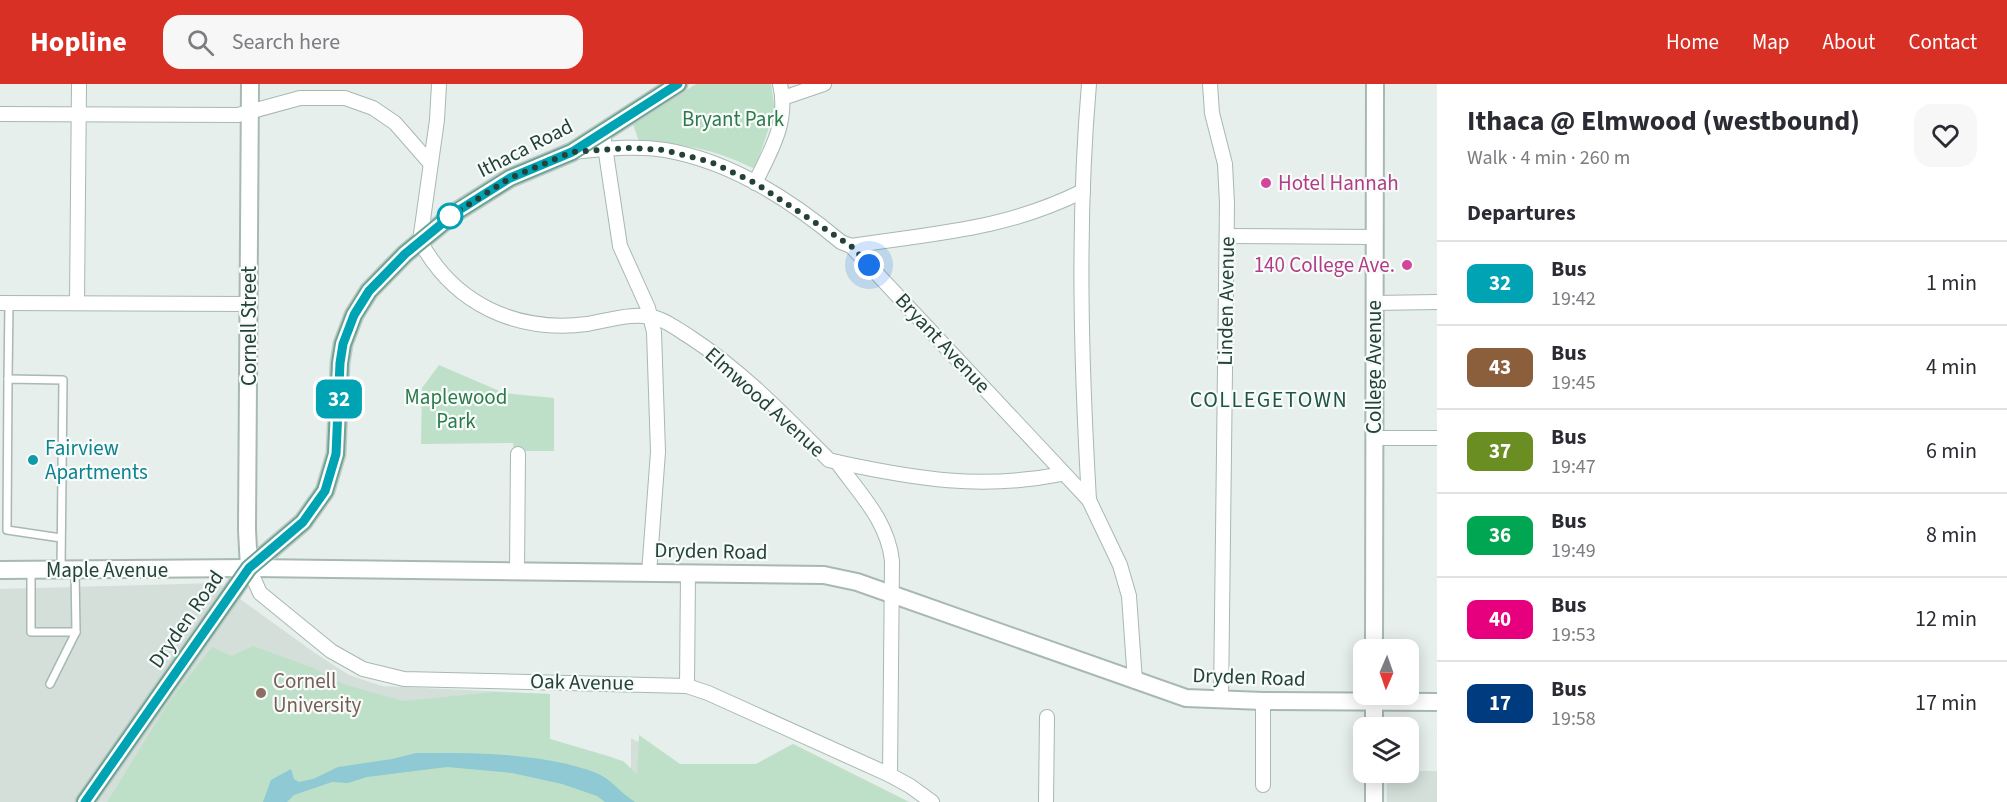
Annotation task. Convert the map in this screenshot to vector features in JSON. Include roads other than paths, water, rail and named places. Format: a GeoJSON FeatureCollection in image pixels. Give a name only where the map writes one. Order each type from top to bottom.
{"type":"FeatureCollection","features":[{"type":"Feature","properties":{"kind":"main road","name":"Ithaca Road"},"geometry":{"type":"LineString","coordinates":[[249,568],[303,522],[325,491],[336,454],[340,363],[348,330],[369,291],[420,241],[456,212],[510,178],[604,140],[678,84]]}},
{"type":"Feature","properties":{"kind":"main road","name":"Dryden Road"},"geometry":{"type":"LineString","coordinates":[[85,802],[249,568]]}},
{"type":"Feature","properties":{"kind":"street"},"geometry":{"type":"LineString","coordinates":[[77,303],[79,84]]}},
{"type":"Feature","properties":{"kind":"street","name":"Cornell Street"},"geometry":{"type":"LineString","coordinates":[[249,568],[250,84]]}},
{"type":"Feature","properties":{"kind":"street"},"geometry":{"type":"LineString","coordinates":[[420,241],[439,84]]}},
{"type":"Feature","properties":{"kind":"street"},"geometry":{"type":"LineString","coordinates":[[755,183],[779,133],[782,91],[824,84]]}},
{"type":"Feature","properties":{"kind":"street"},"geometry":{"type":"LineString","coordinates":[[1089,84],[1083,191],[1081,339],[1089,500]]}},
{"type":"Feature","properties":{"kind":"street","name":"Linden Avenue"},"geometry":{"type":"LineString","coordinates":[[1210,84],[1212,113],[1226,177],[1221,700]]}},
{"type":"Feature","properties":{"kind":"street","name":"College Avenue"},"geometry":{"type":"LineString","coordinates":[[1374,639],[1375,84]]}},
{"type":"Feature","properties":{"kind":"street"},"geometry":{"type":"LineString","coordinates":[[0,114],[234,115],[285,101],[316,96],[352,100],[373,108],[395,123],[430,163]]}},
{"type":"Feature","properties":{"kind":"street"},"geometry":{"type":"LineString","coordinates":[[604,140],[620,246],[651,316],[657,386],[658,452],[649,573]]}},
{"type":"Feature","properties":{"kind":"street","name":"Bryant Avenue"},"geometry":{"type":"LineString","coordinates":[[604,140],[664,150],[711,162],[755,183],[851,246],[974,375],[1062,474],[1089,500],[1120,565],[1129,596],[1134,681]]}},
{"type":"Feature","properties":{"kind":"street"},"geometry":{"type":"LineString","coordinates":[[851,246],[992,225],[1032,214],[1083,191]]}},
{"type":"Feature","properties":{"kind":"street"},"geometry":{"type":"LineString","coordinates":[[1227,236],[1375,237]]}},
{"type":"Feature","properties":{"kind":"street","name":"Elmwood Avenue"},"geometry":{"type":"LineString","coordinates":[[420,241],[439,270],[461,292],[475,303],[506,318],[531,324],[556,326],[633,316],[651,316],[668,323],[715,354],[762,393],[830,460],[837,462],[885,531],[891,548],[890,775]]}},
{"type":"Feature","properties":{"kind":"street"},"geometry":{"type":"LineString","coordinates":[[1374,303],[1437,302]]}},
{"type":"Feature","properties":{"kind":"street"},"geometry":{"type":"LineString","coordinates":[[5,303],[249,304]]}},
{"type":"Feature","properties":{"kind":"street"},"geometry":{"type":"LineString","coordinates":[[1374,438],[1437,438]]}},
{"type":"Feature","properties":{"kind":"street"},"geometry":{"type":"LineString","coordinates":[[517,571],[518,454]]}},
{"type":"Feature","properties":{"kind":"street"},"geometry":{"type":"LineString","coordinates":[[837,462],[889,475],[962,482],[1004,482],[1062,474]]}},
{"type":"Feature","properties":{"kind":"street","name":"Dryden Road"},"geometry":{"type":"LineString","coordinates":[[249,568],[824,575],[858,582],[1186,698],[1263,701],[1353,699]]}},
{"type":"Feature","properties":{"kind":"street","name":"Maple Avenue"},"geometry":{"type":"LineString","coordinates":[[0,570],[249,568]]}},
{"type":"Feature","properties":{"kind":"street","name":"Oak Avenue"},"geometry":{"type":"LineString","coordinates":[[249,568],[256,589],[268,601],[331,651],[356,666],[379,674],[404,679],[687,686],[708,693],[890,775],[932,802]]}},
{"type":"Feature","properties":{"kind":"street"},"geometry":{"type":"LineString","coordinates":[[687,686],[688,573]]}},
{"type":"Feature","properties":{"kind":"street"},"geometry":{"type":"LineString","coordinates":[[1263,701],[1263,785]]}},
{"type":"Feature","properties":{"kind":"street","name":"Dryden Road"},"geometry":{"type":"LineString","coordinates":[[1419,701],[1437,702]]}},
{"type":"Feature","properties":{"kind":"street"},"geometry":{"type":"LineString","coordinates":[[1046,802],[1047,717]]}},
{"type":"Feature","properties":{"kind":"street"},"geometry":{"type":"LineString","coordinates":[[1374,783],[1374,802]]}},
{"type":"Feature","properties":{"kind":"lane"},"geometry":{"type":"LineString","coordinates":[[5,303],[8,379],[7,530],[61,538]]}},
{"type":"Feature","properties":{"kind":"lane"},"geometry":{"type":"LineString","coordinates":[[8,379],[63,380],[61,538],[68,569],[76,632],[50,684]]}},
{"type":"Feature","properties":{"kind":"lane"},"geometry":{"type":"LineString","coordinates":[[31,570],[31,632],[76,632]]}},
{"type":"Feature","properties":{"kind":"water"},"geometry":{"type":"Polygon","coordinates":[[[416,753],[506,755],[573,765],[600,775],[635,802],[605,802],[597,796],[562,784],[512,773],[447,767],[367,777],[348,783],[332,782],[294,795],[287,802],[263,802],[271,780],[291,769],[294,779],[299,782],[313,779],[338,767],[416,753]]]}},
{"type":"Feature","properties":{"kind":"place","name":"Hotel Hannah"},"geometry":{"type":"Point","coordinates":[1266,183]}},
{"type":"Feature","properties":{"kind":"place","name":"140 College Ave."},"geometry":{"type":"Point","coordinates":[1407,265]}},
{"type":"Feature","properties":{"kind":"place","name":"Fairview Apartments"},"geometry":{"type":"Point","coordinates":[33,460]}},
{"type":"Feature","properties":{"kind":"place","name":"Cornell University"},"geometry":{"type":"Point","coordinates":[261,693]}},
{"type":"Feature","properties":{"kind":"district","name":"COLLEGETOWN"},"geometry":{"type":"Point","coordinates":[1269,400]}},
{"type":"Feature","properties":{"kind":"park label","name":"Bryant Park"},"geometry":{"type":"Point","coordinates":[733,119]}},
{"type":"Feature","properties":{"kind":"park label","name":"Maplewood Park"},"geometry":{"type":"Point","coordinates":[456,409]}}]}
